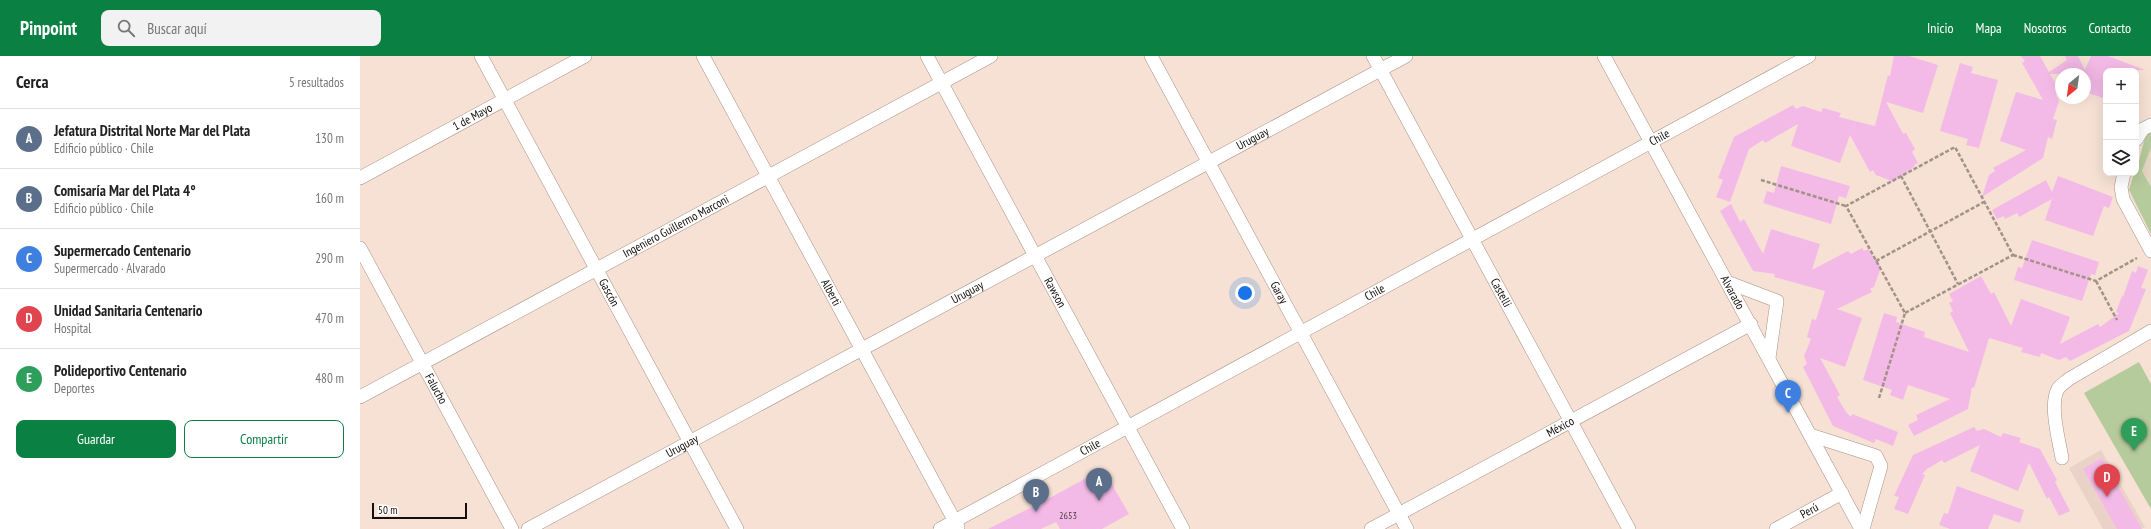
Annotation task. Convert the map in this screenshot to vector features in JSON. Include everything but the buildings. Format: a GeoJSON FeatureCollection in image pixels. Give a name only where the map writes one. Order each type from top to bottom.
{"type":"FeatureCollection","features":[{"type":"Feature","properties":{"kind":"street","name":"Gascón"},"geometry":{"type":"LineString","coordinates":[[481,56],[737,529]]}},
{"type":"Feature","properties":{"kind":"street","name":"1 de Mayo"},"geometry":{"type":"LineString","coordinates":[[360,178],[585,56]]}},
{"type":"Feature","properties":{"kind":"street","name":"Alberti"},"geometry":{"type":"LineString","coordinates":[[703,56],[957,525]]}},
{"type":"Feature","properties":{"kind":"street","name":"Rawson"},"geometry":{"type":"LineString","coordinates":[[927,56],[1183,529]]}},
{"type":"Feature","properties":{"kind":"street","name":"Ingeniero Guillermo Marconi"},"geometry":{"type":"LineString","coordinates":[[360,397],[991,56]]}},
{"type":"Feature","properties":{"kind":"street","name":"Garay"},"geometry":{"type":"LineString","coordinates":[[1151,56],[1407,529]]}},
{"type":"Feature","properties":{"kind":"street","name":"Castelli"},"geometry":{"type":"LineString","coordinates":[[1373,56],[1629,529]]}},
{"type":"Feature","properties":{"kind":"street","name":"Uruguay"},"geometry":{"type":"LineString","coordinates":[[528,529],[1406,56]]}},
{"type":"Feature","properties":{"kind":"street","name":"Alvarado"},"geometry":{"type":"LineString","coordinates":[[1604,56],[1862,529]]}},
{"type":"Feature","properties":{"kind":"street","name":"Chile"},"geometry":{"type":"LineString","coordinates":[[940,529],[957,525],[1128,427],[1809,56]]}},
{"type":"Feature","properties":{"kind":"street"},"geometry":{"type":"LineString","coordinates":[[2139,135],[2143,129],[2151,124]]}},
{"type":"Feature","properties":{"kind":"street"},"geometry":{"type":"LineString","coordinates":[[2123,176],[2121,187],[2123,199],[2151,251]]}},
{"type":"Feature","properties":{"kind":"street","name":"Falucho"},"geometry":{"type":"LineString","coordinates":[[360,248],[512,529]]}},
{"type":"Feature","properties":{"kind":"street"},"geometry":{"type":"LineString","coordinates":[[1727,282],[1778,301],[1769,358]]}},
{"type":"Feature","properties":{"kind":"street","name":"México"},"geometry":{"type":"LineString","coordinates":[[1371,529],[1750,324]]}},
{"type":"Feature","properties":{"kind":"street"},"geometry":{"type":"LineString","coordinates":[[2062,458],[2054,407],[2058,388],[2069,379],[2151,331]]}},
{"type":"Feature","properties":{"kind":"street"},"geometry":{"type":"LineString","coordinates":[[1810,435],[1876,456],[1881,466],[1862,529]]}},
{"type":"Feature","properties":{"kind":"street","name":"Perú"},"geometry":{"type":"LineString","coordinates":[[1776,529],[1842,493]]}},
{"type":"Feature","properties":{"kind":"path"},"geometry":{"type":"LineString","coordinates":[[1846,206],[1955,147],[2013,255],[2096,281],[2117,320]]}},
{"type":"Feature","properties":{"kind":"path"},"geometry":{"type":"LineString","coordinates":[[1901,176],[1958,284]]}},
{"type":"Feature","properties":{"kind":"path"},"geometry":{"type":"LineString","coordinates":[[1761,180],[1846,206],[1905,313]]}},
{"type":"Feature","properties":{"kind":"path"},"geometry":{"type":"LineString","coordinates":[[1876,261],[1984,202]]}},
{"type":"Feature","properties":{"kind":"path"},"geometry":{"type":"LineString","coordinates":[[1880,398],[1905,313],[2013,255]]}},
{"type":"Feature","properties":{"kind":"path"},"geometry":{"type":"LineString","coordinates":[[2096,281],[2137,258]]}},
{"type":"Feature","properties":{"kind":"shaded area"},"geometry":{"type":"Polygon","coordinates":[[[2151,148],[2151,187],[2142,171],[2151,148]]]}},
{"type":"Feature","properties":{"kind":"shaded area"},"geometry":{"type":"Polygon","coordinates":[[[2101,450],[2145,527],[2141,529],[2103,529],[2069,468],[2101,450]]]}},
{"type":"Feature","properties":{"kind":"green space"},"geometry":{"type":"Polygon","coordinates":[[[2151,131],[2151,148],[2142,171],[2151,187],[2151,234],[2129,190],[2133,176],[2139,176],[2139,161],[2145,137],[2151,131]]]}},
{"type":"Feature","properties":{"kind":"green space"},"geometry":{"type":"Polygon","coordinates":[[[2139,362],[2151,384],[2151,509],[2084,393],[2139,362]]]}},
{"type":"Feature","properties":{"kind":"place","name":"Supermercado Centenario"},"geometry":{"type":"Point","coordinates":[1788,413]}},
{"type":"Feature","properties":{"kind":"place","name":"Polideportivo Centenario"},"geometry":{"type":"Point","coordinates":[2134,451]}},
{"type":"Feature","properties":{"kind":"place","name":"Unidad Sanitaria Centenario"},"geometry":{"type":"Point","coordinates":[2107,497]}},
{"type":"Feature","properties":{"kind":"place","name":"Jefatura Distrital Norte Mar del Plata"},"geometry":{"type":"Point","coordinates":[1099,501]}},
{"type":"Feature","properties":{"kind":"place","name":"Comisaría Mar del Plata 4°"},"geometry":{"type":"Point","coordinates":[1036,512]}}]}
